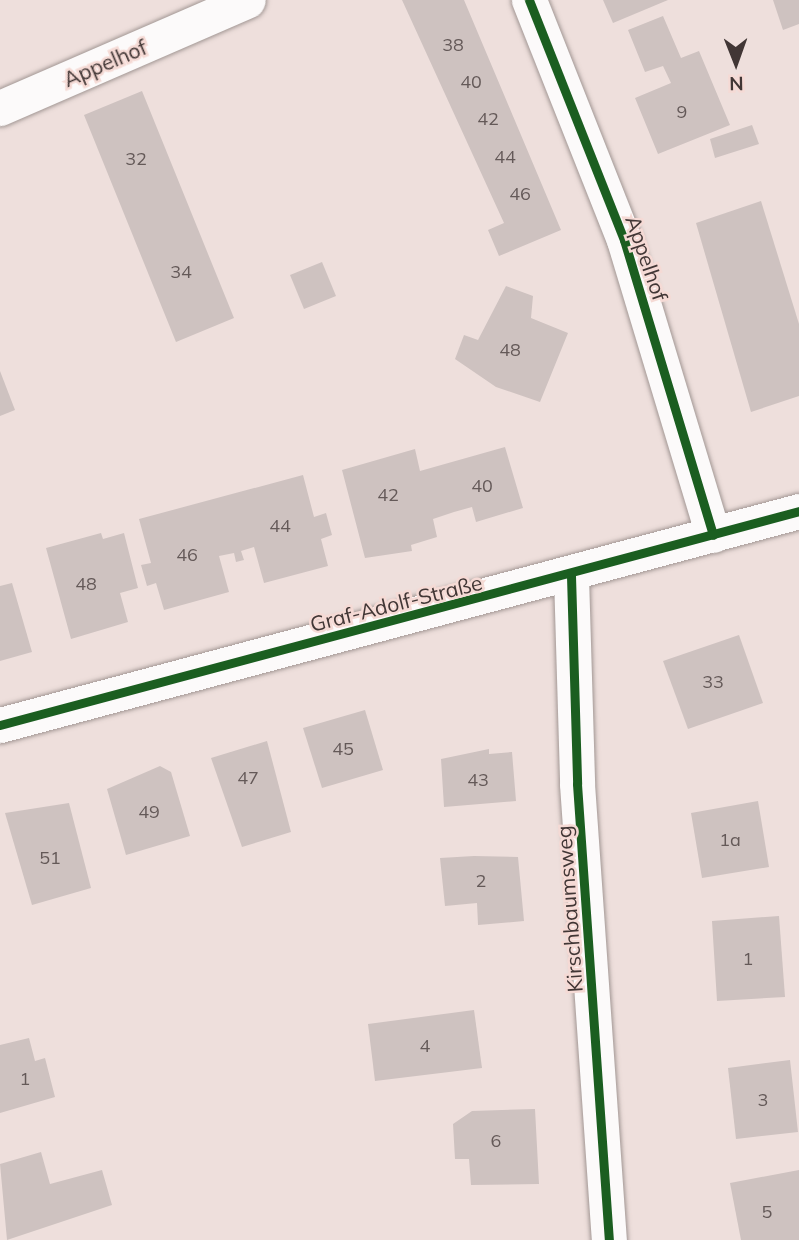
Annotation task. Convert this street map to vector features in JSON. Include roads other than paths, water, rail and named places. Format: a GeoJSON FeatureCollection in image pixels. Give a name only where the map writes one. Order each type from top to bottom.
{"type":"FeatureCollection","features":[{"type":"Feature","properties":{"kind":"street","name":"Appelhof"},"geometry":{"type":"LineString","coordinates":[[0,108],[248,0]]}},
{"type":"Feature","properties":{"kind":"street","name":"Appelhof"},"geometry":{"type":"LineString","coordinates":[[529,0],[624,240],[713,534]]}},
{"type":"Feature","properties":{"kind":"street","name":"Graf-Adolf-Straße"},"geometry":{"type":"LineString","coordinates":[[0,725],[571,576],[799,511]]}},
{"type":"Feature","properties":{"kind":"street","name":"Kirschbaumsweg"},"geometry":{"type":"LineString","coordinates":[[571,576],[578,784],[609,1240]]}}]}
